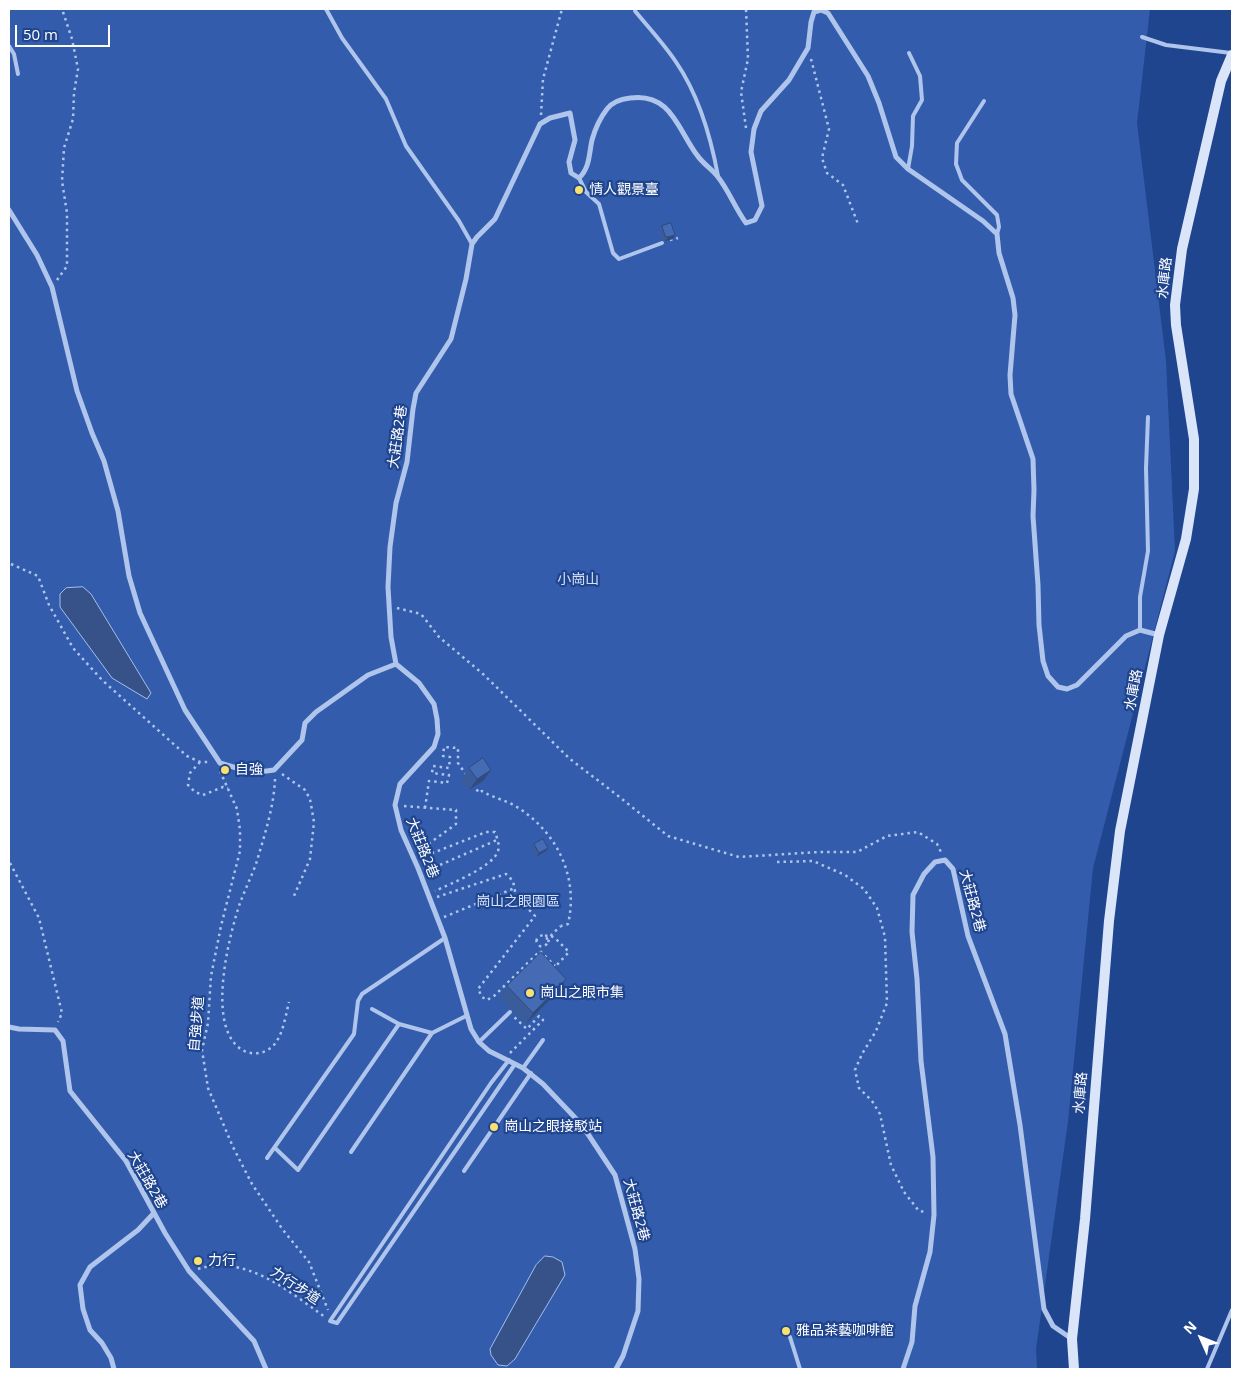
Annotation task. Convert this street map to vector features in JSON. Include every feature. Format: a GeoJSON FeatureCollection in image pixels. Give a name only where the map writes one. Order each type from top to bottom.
{"type":"FeatureCollection","features":[{"type":"Feature","properties":{"kind":"street"},"geometry":{"type":"LineString","coordinates":[[472,244],[495,219],[540,124],[550,118],[570,113],[575,140],[569,162],[571,173],[579,178],[584,174],[588,164],[592,138],[600,118],[608,107],[619,99],[637,97],[655,101],[671,112],[698,156],[718,176],[746,223],[755,220],[762,206],[751,152],[754,129],[762,111],[789,80],[808,48],[814,12],[821,10],[828,13],[868,76],[879,103],[896,157],[908,169],[983,221],[997,234],[999,253],[1013,298],[1015,315],[1010,375],[1011,394],[1033,458],[1033,516],[1039,625],[1043,661],[1048,676],[1058,687],[1067,689],[1077,685],[1126,636],[1140,630],[1159,635]]}},
{"type":"Feature","properties":{"kind":"street","name":"水庫路"},"geometry":{"type":"LineString","coordinates":[[1074,1369],[1072,1339],[1086,1219],[1109,921],[1120,831],[1159,635],[1186,539],[1194,489],[1194,439],[1176,324],[1175,305],[1182,249],[1220,81],[1232,54]]}},
{"type":"Feature","properties":{"kind":"street"},"geometry":{"type":"LineString","coordinates":[[9,210],[36,255],[52,287],[77,392],[104,461],[118,511],[129,576],[140,613],[185,710],[220,763],[251,771],[274,770],[302,740],[305,723],[316,712],[368,675],[396,664]]}},
{"type":"Feature","properties":{"kind":"street","name":"大莊路2巷"},"geometry":{"type":"LineString","coordinates":[[472,244],[466,279],[451,339],[416,393],[407,462],[396,503],[390,547],[388,588],[391,637],[396,664],[419,683],[434,704],[438,734],[434,747],[400,784],[395,805],[401,830],[445,938],[470,1029],[479,1042],[489,1051],[531,1073],[582,1125],[615,1175],[635,1249],[639,1279],[638,1311],[623,1356],[616,1369]]}},
{"type":"Feature","properties":{"kind":"street","name":"大莊路2巷"},"geometry":{"type":"LineString","coordinates":[[903,1369],[912,1342],[915,1306],[930,1252],[934,1215],[934,1158],[921,1061],[912,922],[913,895],[924,874],[935,862],[945,860],[953,869],[968,936],[1005,1034],[1020,1125],[1044,1310],[1053,1326],[1072,1339]]}},
{"type":"Feature","properties":{"kind":"street"},"geometry":{"type":"LineString","coordinates":[[9,1027],[55,1030]]}},
{"type":"Feature","properties":{"kind":"street","name":"大莊路2巷"},"geometry":{"type":"LineString","coordinates":[[55,1030],[62,1041],[70,1091],[126,1160],[165,1233],[189,1271],[254,1341],[266,1369]]}},
{"type":"Feature","properties":{"kind":"street"},"geometry":{"type":"LineString","coordinates":[[114,1369],[111,1358],[102,1343],[90,1330],[83,1309],[80,1285],[90,1267],[138,1230],[154,1213]]}},
{"type":"Feature","properties":{"kind":"lane"},"geometry":{"type":"LineString","coordinates":[[326,9],[342,38],[386,99],[406,146],[459,220],[472,244]]}},
{"type":"Feature","properties":{"kind":"lane"},"geometry":{"type":"LineString","coordinates":[[635,11],[676,62],[691,87],[713,148],[718,176]]}},
{"type":"Feature","properties":{"kind":"lane"},"geometry":{"type":"LineString","coordinates":[[1142,37],[1166,45],[1232,54]]}},
{"type":"Feature","properties":{"kind":"lane"},"geometry":{"type":"LineString","coordinates":[[9,46],[14,54],[18,74]]}},
{"type":"Feature","properties":{"kind":"lane"},"geometry":{"type":"LineString","coordinates":[[908,169],[912,146],[913,116],[922,100],[920,76],[909,53]]}},
{"type":"Feature","properties":{"kind":"lane"},"geometry":{"type":"LineString","coordinates":[[984,101],[957,143],[956,164],[962,180],[997,215],[999,227],[997,234]]}},
{"type":"Feature","properties":{"kind":"lane"},"geometry":{"type":"LineString","coordinates":[[579,178],[586,192],[599,204],[613,253],[619,259],[662,243]]}},
{"type":"Feature","properties":{"kind":"lane"},"geometry":{"type":"LineString","coordinates":[[1140,630],[1140,597],[1148,551],[1146,468],[1148,417]]}},
{"type":"Feature","properties":{"kind":"lane"},"geometry":{"type":"LineString","coordinates":[[268,1158],[354,1034],[358,1001],[362,994],[445,938]]}},
{"type":"Feature","properties":{"kind":"lane"},"geometry":{"type":"LineString","coordinates":[[372,1009],[399,1024],[432,1033]]}},
{"type":"Feature","properties":{"kind":"lane"},"geometry":{"type":"LineString","coordinates":[[479,1042],[510,1012]]}},
{"type":"Feature","properties":{"kind":"lane"},"geometry":{"type":"LineString","coordinates":[[351,1152],[432,1033],[466,1016]]}},
{"type":"Feature","properties":{"kind":"lane"},"geometry":{"type":"LineString","coordinates":[[275,1148],[298,1170],[399,1024]]}},
{"type":"Feature","properties":{"kind":"lane"},"geometry":{"type":"LineString","coordinates":[[523,1068],[543,1040]]}},
{"type":"Feature","properties":{"kind":"lane"},"geometry":{"type":"LineString","coordinates":[[507,1059],[330,1321],[337,1323],[515,1064]]}},
{"type":"Feature","properties":{"kind":"lane"},"geometry":{"type":"LineString","coordinates":[[464,1171],[531,1073]]}},
{"type":"Feature","properties":{"kind":"lane"},"geometry":{"type":"LineString","coordinates":[[1207,1369],[1232,1310]]}},
{"type":"Feature","properties":{"kind":"lane"},"geometry":{"type":"LineString","coordinates":[[790,1337],[800,1369]]}},
{"type":"Feature","properties":{"kind":"path"},"geometry":{"type":"LineString","coordinates":[[52,287],[67,266],[67,213],[62,181],[64,148],[73,119],[74,93],[78,69],[72,39],[62,9]]}},
{"type":"Feature","properties":{"kind":"path"},"geometry":{"type":"LineString","coordinates":[[540,124],[543,79],[562,9]]}},
{"type":"Feature","properties":{"kind":"path"},"geometry":{"type":"LineString","coordinates":[[746,9],[748,59],[741,92],[751,152]]}},
{"type":"Feature","properties":{"kind":"path"},"geometry":{"type":"LineString","coordinates":[[808,48],[829,129],[822,158],[827,173],[843,185],[858,224]]}},
{"type":"Feature","properties":{"kind":"path"},"geometry":{"type":"LineString","coordinates":[[12,564],[38,576],[49,606],[74,648],[102,680],[187,756],[200,762],[220,763]]}},
{"type":"Feature","properties":{"kind":"path"},"geometry":{"type":"LineString","coordinates":[[389,606],[421,614],[439,637],[483,674],[570,760],[668,836],[739,857],[819,852],[857,852],[887,836],[918,832],[937,844],[945,860]]}},
{"type":"Feature","properties":{"kind":"path"},"geometry":{"type":"LineString","coordinates":[[425,808],[429,781],[448,783],[449,775],[432,773],[433,766],[449,768],[450,757],[443,756],[444,747],[458,748],[458,763],[479,793],[482,791],[518,807],[539,823],[555,842],[568,874],[571,898],[569,920],[568,924],[561,926],[552,934],[548,942],[546,945],[541,947],[537,942],[539,936],[549,935],[555,938],[569,952],[549,973]]}},
{"type":"Feature","properties":{"kind":"path"},"geometry":{"type":"LineString","coordinates":[[200,762],[190,773],[188,785],[195,792],[203,795],[223,787],[228,788]]}},
{"type":"Feature","properties":{"kind":"path","name":"自強步道"},"geometry":{"type":"LineString","coordinates":[[220,763],[220,773],[237,809],[240,851],[220,926],[211,976],[208,1023],[202,1050],[208,1088],[233,1148],[252,1184],[283,1230],[309,1262],[329,1313],[330,1321]]}},
{"type":"Feature","properties":{"kind":"path"},"geometry":{"type":"LineString","coordinates":[[289,1002],[278,1040],[264,1052],[256,1054],[243,1052],[232,1042],[223,1020],[222,988],[240,903],[255,865],[274,793],[274,770],[305,790],[310,799],[314,822],[310,859],[294,896]]}},
{"type":"Feature","properties":{"kind":"path"},"geometry":{"type":"LineString","coordinates":[[395,805],[456,810],[456,824],[422,848],[422,854],[425,856],[486,832],[495,832],[498,840],[498,851],[494,858],[471,875],[436,891],[435,897],[439,898],[506,874],[513,881],[516,896],[535,916],[478,989],[482,997],[487,1000],[494,996],[540,951],[556,966]]}},
{"type":"Feature","properties":{"kind":"path"},"geometry":{"type":"LineString","coordinates":[[418,868],[429,863],[434,868],[498,840]]}},
{"type":"Feature","properties":{"kind":"path"},"geometry":{"type":"LineString","coordinates":[[777,862],[813,861],[845,875],[864,889],[878,908],[885,937],[887,1003],[876,1031],[855,1070],[859,1088],[872,1101],[880,1114],[891,1165],[904,1192],[919,1211],[934,1215]]}},
{"type":"Feature","properties":{"kind":"path"},"geometry":{"type":"LineString","coordinates":[[10,864],[39,918],[62,1013],[55,1030]]}},
{"type":"Feature","properties":{"kind":"path"},"geometry":{"type":"LineString","coordinates":[[438,920],[515,888]]}},
{"type":"Feature","properties":{"kind":"path"},"geometry":{"type":"LineString","coordinates":[[545,936],[548,942]]}},
{"type":"Feature","properties":{"kind":"path"},"geometry":{"type":"LineString","coordinates":[[507,1059],[543,1020],[539,1016],[526,1029],[510,1012]]}},
{"type":"Feature","properties":{"kind":"path","name":"力行步道"},"geometry":{"type":"LineString","coordinates":[[189,1271],[211,1265],[240,1268],[272,1279],[330,1321]]}},
{"type":"Feature","properties":{"kind":"green space","name":"小崗山"},"geometry":{"type":"Polygon","coordinates":[[[9,9],[1150,9],[1137,123],[1166,361],[1175,551],[1093,868],[1068,1121],[1036,1349],[1037,1369],[9,1369],[9,9]]]}},
{"type":"Feature","properties":{"kind":"shaded area"},"geometry":{"type":"Polygon","coordinates":[[[83,587],[91,594],[151,693],[147,699],[112,678],[60,607],[60,594],[66,588],[83,587]]]}},
{"type":"Feature","properties":{"kind":"shaded area"},"geometry":{"type":"Polygon","coordinates":[[[545,1256],[553,1257],[562,1262],[565,1275],[515,1359],[507,1366],[498,1365],[491,1355],[490,1349],[536,1265],[545,1256]]]}},
{"type":"Feature","properties":{"kind":"building"},"geometry":{"type":"Polygon","coordinates":[[[671,223],[675,235],[665,236],[662,226],[671,223]]]}},
{"type":"Feature","properties":{"kind":"building"},"geometry":{"type":"Polygon","coordinates":[[[483,758],[491,770],[477,779],[469,768],[483,758]]]}},
{"type":"Feature","properties":{"kind":"building"},"geometry":{"type":"Polygon","coordinates":[[[543,839],[548,848],[539,853],[534,844],[543,839]]]}},
{"type":"Feature","properties":{"kind":"building","name":"崗山之眼市集"},"geometry":{"type":"Polygon","coordinates":[[[541,952],[566,979],[533,1013],[507,986],[541,952]]]}},
{"type":"Feature","properties":{"kind":"place","name":"情人觀景臺"},"geometry":{"type":"Point","coordinates":[579,190]}},
{"type":"Feature","properties":{"kind":"place","name":"自強"},"geometry":{"type":"Point","coordinates":[225,770]}},
{"type":"Feature","properties":{"kind":"place","name":"崗山之眼市集"},"geometry":{"type":"Point","coordinates":[530,993]}},
{"type":"Feature","properties":{"kind":"place","name":"崗山之眼接駁站"},"geometry":{"type":"Point","coordinates":[494,1127]}},
{"type":"Feature","properties":{"kind":"place","name":"力行"},"geometry":{"type":"Point","coordinates":[198,1261]}},
{"type":"Feature","properties":{"kind":"place","name":"雅品茶藝咖啡館"},"geometry":{"type":"Point","coordinates":[786,1331]}},
{"type":"Feature","properties":{"kind":"park label","name":"崗山之眼園區"},"geometry":{"type":"Point","coordinates":[518,902]}}]}
